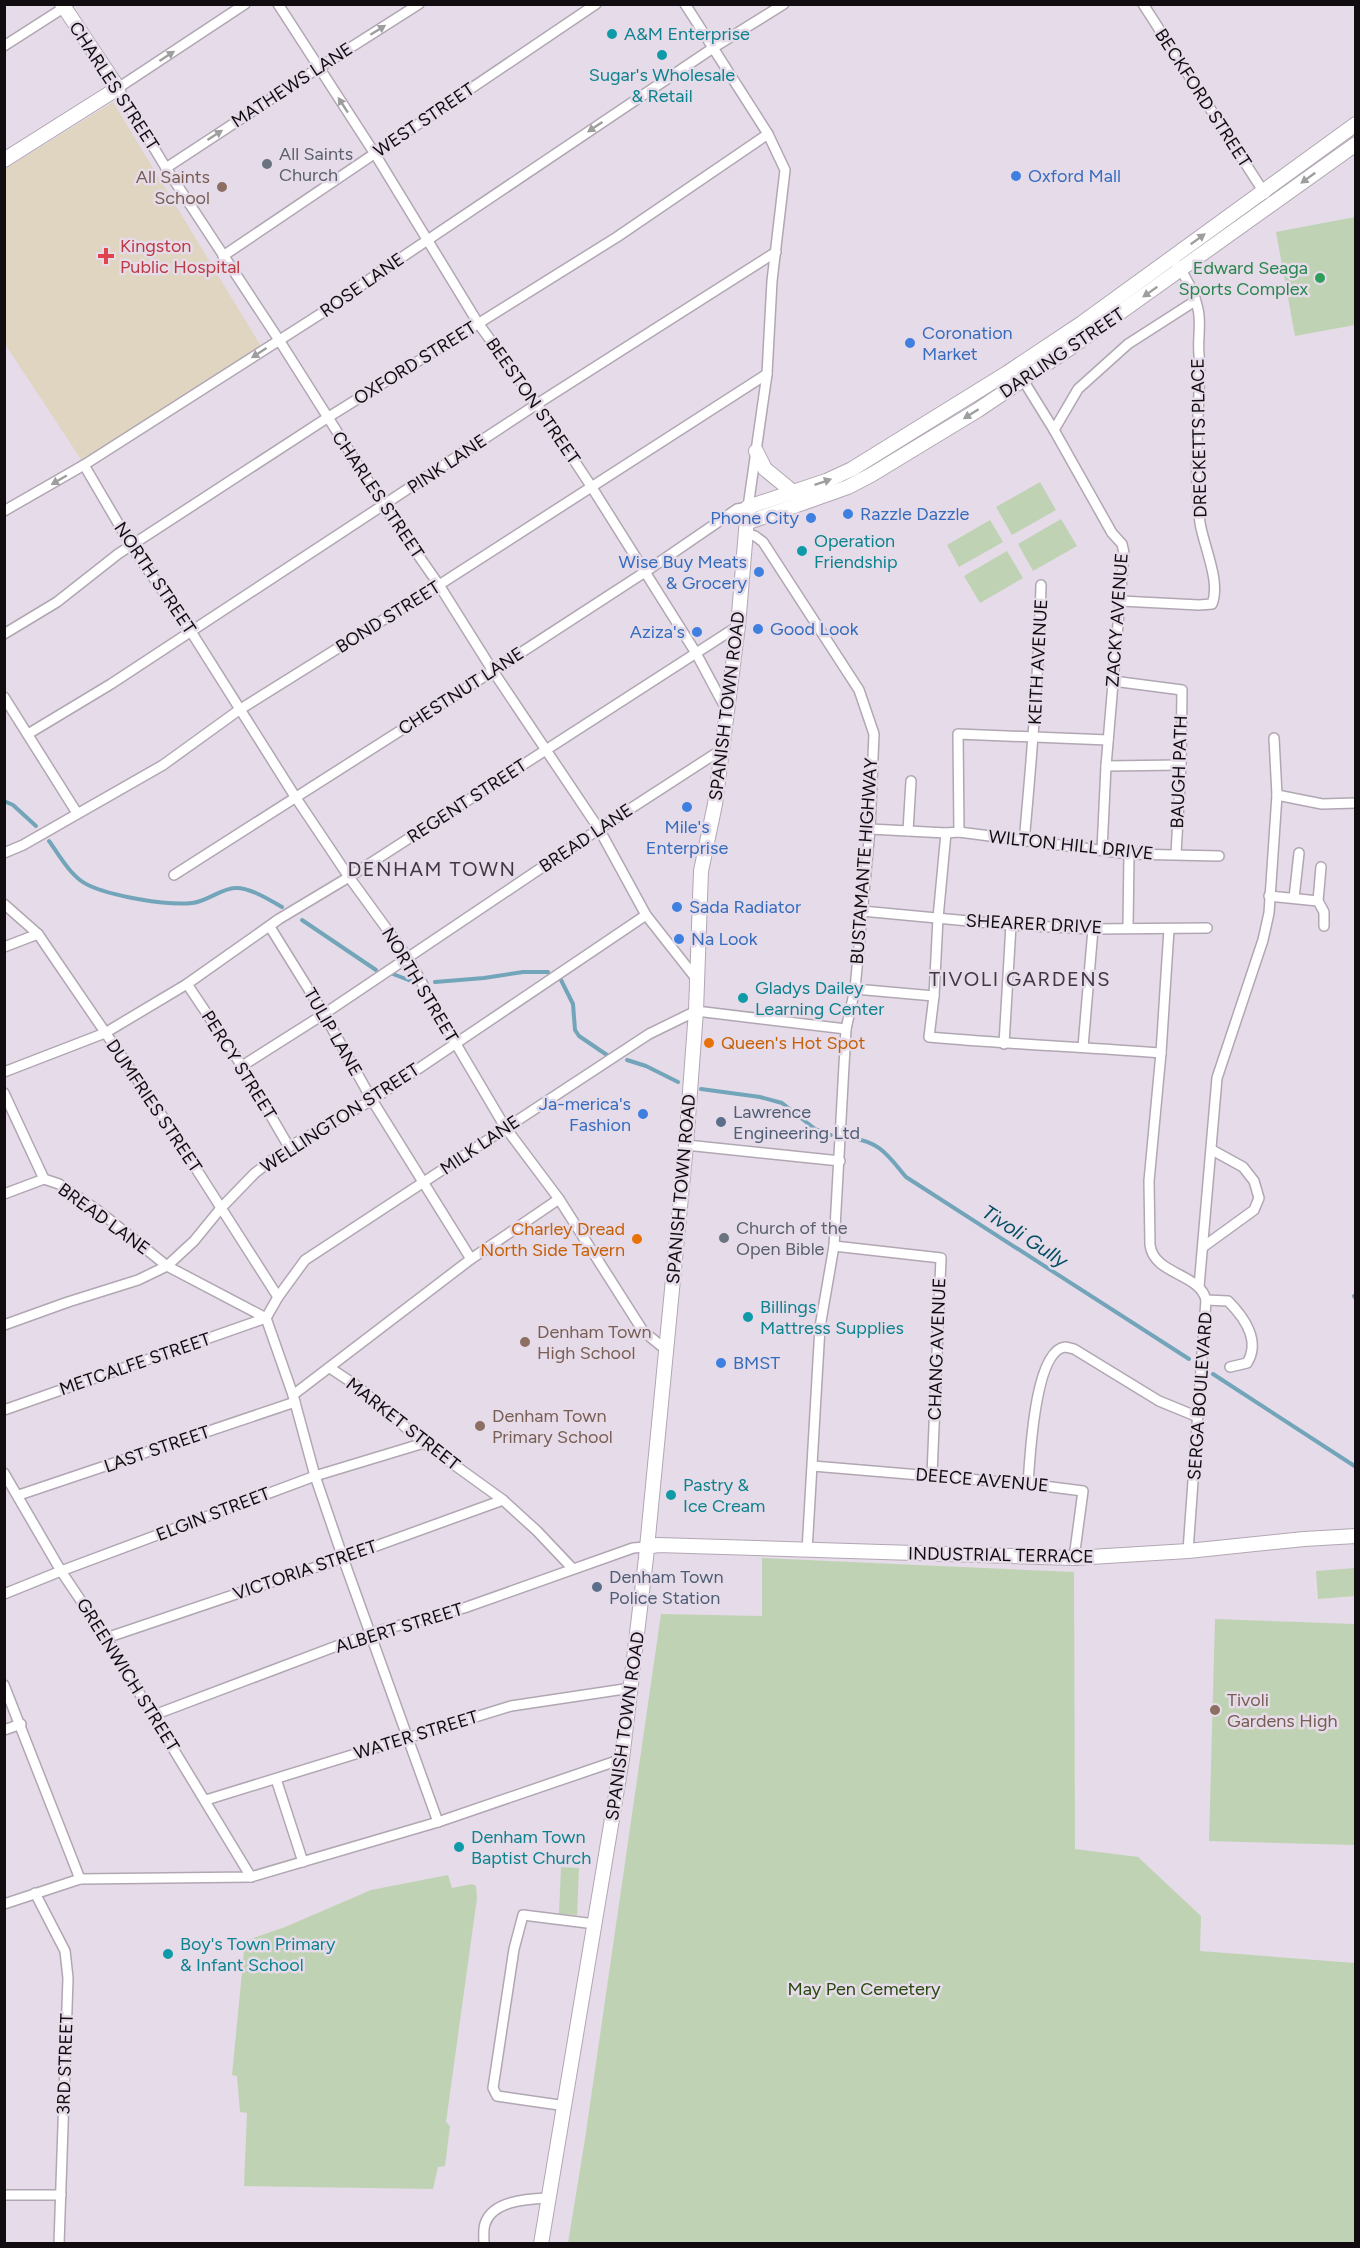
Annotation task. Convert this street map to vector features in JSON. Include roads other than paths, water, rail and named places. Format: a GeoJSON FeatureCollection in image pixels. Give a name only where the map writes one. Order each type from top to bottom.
{"type":"FeatureCollection","features":[{"type":"Feature","properties":{"kind":"street"},"geometry":{"type":"LineString","coordinates":[[4,160],[245,4]]}},
{"type":"Feature","properties":{"kind":"street","name":"BEESTON STREET"},"geometry":{"type":"LineString","coordinates":[[278,4],[429,240],[478,323],[537,404],[591,486],[696,653],[726,709]]}},
{"type":"Feature","properties":{"kind":"street","name":"MATHEWS LANE"},"geometry":{"type":"LineString","coordinates":[[166,168],[419,4]]}},
{"type":"Feature","properties":{"kind":"street","name":"WEST STREET"},"geometry":{"type":"LineString","coordinates":[[223,256],[596,4]]}},
{"type":"Feature","properties":{"kind":"street","name":"SPANISH TOWN ROAD"},"geometry":{"type":"LineString","coordinates":[[541,2244],[566,2106],[622,1759],[631,1688],[686,1145],[698,981],[701,871],[716,804],[738,626],[748,507],[767,374],[772,281],[785,170],[768,134],[685,4]]}},
{"type":"Feature","properties":{"kind":"street","name":"ROSE LANE"},"geometry":{"type":"LineString","coordinates":[[4,511],[84,465],[279,340],[713,48],[784,4]]}},
{"type":"Feature","properties":{"kind":"street","name":"BECKFORD STREET"},"geometry":{"type":"LineString","coordinates":[[1143,4],[1273,204]]}},
{"type":"Feature","properties":{"kind":"street"},"geometry":{"type":"LineString","coordinates":[[4,46],[65,6]]}},
{"type":"Feature","properties":{"kind":"street","name":"CHARLES STREET"},"geometry":{"type":"LineString","coordinates":[[65,6],[166,168],[384,506],[439,585],[545,750],[599,829],[646,915],[698,981]]}},
{"type":"Feature","properties":{"kind":"street","name":"DARLING STREET"},"geometry":{"type":"LineString","coordinates":[[748,507],[839,476],[1017,367],[1356,124]]}},
{"type":"Feature","properties":{"kind":"street","name":"OXFORD STREET"},"geometry":{"type":"LineString","coordinates":[[4,634],[57,602],[118,554],[327,418],[616,237],[768,134]]}},
{"type":"Feature","properties":{"kind":"street","name":"DARLING STREET"},"geometry":{"type":"LineString","coordinates":[[746,528],[855,483],[1023,380],[1181,271],[1356,144]]}},
{"type":"Feature","properties":{"kind":"street","name":"PINK LANE"},"geometry":{"type":"LineString","coordinates":[[28,734],[111,684],[537,404],[776,252]]}},
{"type":"Feature","properties":{"kind":"street","name":"DRECKETTS PLACE"},"geometry":{"type":"LineString","coordinates":[[1121,601],[1199,605],[1212,604],[1214,598],[1214,583],[1200,524],[1197,470],[1200,362],[1198,310],[1181,271],[1172,258]]}},
{"type":"Feature","properties":{"kind":"street"},"geometry":{"type":"LineString","coordinates":[[1054,430],[1078,389],[1128,344],[1195,301]]}},
{"type":"Feature","properties":{"kind":"street","name":"BOND STREET"},"geometry":{"type":"LineString","coordinates":[[4,853],[23,845],[163,765],[239,710],[439,585],[767,374]]}},
{"type":"Feature","properties":{"kind":"street","name":"ZACKY AVENUE"},"geometry":{"type":"LineString","coordinates":[[1023,380],[1112,533],[1122,544],[1124,553],[1106,766],[1102,850]]}},
{"type":"Feature","properties":{"kind":"street"},"geometry":{"type":"LineString","coordinates":[[756,451],[765,469],[793,492]]}},
{"type":"Feature","properties":{"kind":"street","name":"NORTH STREET"},"geometry":{"type":"LineString","coordinates":[[84,465],[132,547],[190,630],[296,798],[349,877],[408,958],[505,1127],[559,1199],[643,1331],[665,1349]]}},
{"type":"Feature","properties":{"kind":"street","name":"CHESTNUT LANE"},"geometry":{"type":"LineString","coordinates":[[174,875],[645,572],[737,509],[748,507]]}},
{"type":"Feature","properties":{"kind":"street","name":"BUSTAMANTE HIGHWAY"},"geometry":{"type":"LineString","coordinates":[[746,528],[763,542],[859,690],[874,734],[870,829],[855,989],[846,1029],[834,1246],[820,1326],[807,1551]]}},
{"type":"Feature","properties":{"kind":"street","name":"KEITH AVENUE"},"geometry":{"type":"LineString","coordinates":[[1023,842],[1034,738],[1040,652],[1041,585]]}},
{"type":"Feature","properties":{"kind":"street","name":"REGENT STREET"},"geometry":{"type":"LineString","coordinates":[[4,1072],[105,1033],[187,984],[279,919],[349,877],[738,626]]}},
{"type":"Feature","properties":{"kind":"street","name":"BAUGH PATH"},"geometry":{"type":"LineString","coordinates":[[1113,681],[1182,690],[1182,765],[1176,854]]}},
{"type":"Feature","properties":{"kind":"street"},"geometry":{"type":"LineString","coordinates":[[4,697],[77,813]]}},
{"type":"Feature","properties":{"kind":"street"},"geometry":{"type":"LineString","coordinates":[[959,832],[958,734],[1108,740]]}},
{"type":"Feature","properties":{"kind":"street"},"geometry":{"type":"LineString","coordinates":[[1199,1287],[1217,1078],[1263,940],[1269,913],[1277,795],[1274,738]]}},
{"type":"Feature","properties":{"kind":"street","name":"BREAD LANE"},"geometry":{"type":"LineString","coordinates":[[242,1066],[721,750]]}},
{"type":"Feature","properties":{"kind":"street"},"geometry":{"type":"LineString","coordinates":[[1106,766],[1182,765]]}},
{"type":"Feature","properties":{"kind":"street"},"geometry":{"type":"LineString","coordinates":[[908,831],[911,781]]}},
{"type":"Feature","properties":{"kind":"street"},"geometry":{"type":"LineString","coordinates":[[1277,795],[1322,804],[1356,803]]}},
{"type":"Feature","properties":{"kind":"street"},"geometry":{"type":"LineString","coordinates":[[870,829],[946,833],[929,1037],[1004,1044],[1161,1053]]}},
{"type":"Feature","properties":{"kind":"street","name":"WILTON HILL DRIVE"},"geometry":{"type":"LineString","coordinates":[[946,833],[959,832],[1130,854],[1219,856]]}},
{"type":"Feature","properties":{"kind":"street"},"geometry":{"type":"LineString","coordinates":[[1294,898],[1299,853]]}},
{"type":"Feature","properties":{"kind":"street"},"geometry":{"type":"LineString","coordinates":[[1128,927],[1130,854]]}},
{"type":"Feature","properties":{"kind":"street"},"geometry":{"type":"LineString","coordinates":[[1321,867],[1318,901],[1324,912],[1324,926]]}},
{"type":"Feature","properties":{"kind":"street"},"geometry":{"type":"LineString","coordinates":[[1269,896],[1318,901]]}},
{"type":"Feature","properties":{"kind":"street","name":"DUMFRIES STREET"},"geometry":{"type":"LineString","coordinates":[[4,904],[38,934],[165,1120],[279,1297]]}},
{"type":"Feature","properties":{"kind":"street","name":"SHEARER DRIVE"},"geometry":{"type":"LineString","coordinates":[[862,911],[1011,925],[1093,929],[1207,928]]}},
{"type":"Feature","properties":{"kind":"street","name":"WELLINGTON STREET"},"geometry":{"type":"LineString","coordinates":[[4,1325],[138,1280],[168,1266],[194,1241],[221,1208],[255,1173],[289,1147],[372,1100],[646,915]]}},
{"type":"Feature","properties":{"kind":"street"},"geometry":{"type":"LineString","coordinates":[[1004,1044],[1011,925]]}},
{"type":"Feature","properties":{"kind":"street","name":"TULIP LANE"},"geometry":{"type":"LineString","coordinates":[[270,927],[324,1014],[372,1100],[471,1259]]}},
{"type":"Feature","properties":{"kind":"street"},"geometry":{"type":"LineString","coordinates":[[1083,1047],[1093,929]]}},
{"type":"Feature","properties":{"kind":"street","name":"SERGA BOULEVARD"},"geometry":{"type":"LineString","coordinates":[[1169,929],[1161,1053],[1149,1180],[1151,1252],[1157,1261],[1199,1287],[1205,1293],[1206,1300],[1188,1551]]}},
{"type":"Feature","properties":{"kind":"street"},"geometry":{"type":"LineString","coordinates":[[4,947],[38,934]]}},
{"type":"Feature","properties":{"kind":"street","name":"PERCY STREET"},"geometry":{"type":"LineString","coordinates":[[187,984],[242,1066],[289,1147]]}},
{"type":"Feature","properties":{"kind":"street"},"geometry":{"type":"LineString","coordinates":[[855,989],[934,996]]}},
{"type":"Feature","properties":{"kind":"street"},"geometry":{"type":"LineString","coordinates":[[696,1011],[846,1029]]}},
{"type":"Feature","properties":{"kind":"street","name":"MILK LANE"},"geometry":{"type":"LineString","coordinates":[[279,1297],[305,1260],[649,1034],[696,1011]]}},
{"type":"Feature","properties":{"kind":"street"},"geometry":{"type":"LineString","coordinates":[[4,1093],[44,1179]]}},
{"type":"Feature","properties":{"kind":"street"},"geometry":{"type":"LineString","coordinates":[[686,1145],[840,1161]]}},
{"type":"Feature","properties":{"kind":"street"},"geometry":{"type":"LineString","coordinates":[[1203,1247],[1254,1210],[1259,1198],[1254,1181],[1243,1167],[1212,1150]]}},
{"type":"Feature","properties":{"kind":"street","name":"BREAD LANE"},"geometry":{"type":"LineString","coordinates":[[4,1194],[44,1179],[59,1184],[100,1212],[168,1266]]}},
{"type":"Feature","properties":{"kind":"street"},"geometry":{"type":"LineString","coordinates":[[330,1368],[471,1259],[559,1199]]}},
{"type":"Feature","properties":{"kind":"street","name":"CHANG AVENUE"},"geometry":{"type":"LineString","coordinates":[[834,1246],[941,1258],[932,1475]]}},
{"type":"Feature","properties":{"kind":"street"},"geometry":{"type":"LineString","coordinates":[[168,1266],[266,1318],[294,1399],[315,1476],[438,1822]]}},
{"type":"Feature","properties":{"kind":"street"},"geometry":{"type":"LineString","coordinates":[[266,1318],[279,1297]]}},
{"type":"Feature","properties":{"kind":"street"},"geometry":{"type":"LineString","coordinates":[[1206,1300],[1228,1301],[1238,1312],[1252,1337],[1252,1355],[1247,1363],[1230,1366]]}},
{"type":"Feature","properties":{"kind":"street","name":"METCALFE STREET"},"geometry":{"type":"LineString","coordinates":[[4,1410],[266,1318]]}},
{"type":"Feature","properties":{"kind":"street"},"geometry":{"type":"LineString","coordinates":[[1028,1484],[1036,1403],[1046,1366],[1059,1350],[1066,1347],[1074,1349],[1159,1401],[1198,1418]]}},
{"type":"Feature","properties":{"kind":"street","name":"MARKET STREET"},"geometry":{"type":"LineString","coordinates":[[294,1399],[330,1368],[357,1386],[424,1443],[503,1500],[573,1569]]}},
{"type":"Feature","properties":{"kind":"street","name":"LAST STREET"},"geometry":{"type":"LineString","coordinates":[[19,1495],[294,1399]]}},
{"type":"Feature","properties":{"kind":"street","name":"ELGIN STREET"},"geometry":{"type":"LineString","coordinates":[[4,1594],[315,1476],[424,1443]]}},
{"type":"Feature","properties":{"kind":"street","name":"DEECE AVENUE"},"geometry":{"type":"LineString","coordinates":[[813,1466],[932,1475],[1083,1491],[1074,1558]]}},
{"type":"Feature","properties":{"kind":"street","name":"GREENWICH STREET"},"geometry":{"type":"LineString","coordinates":[[4,1473],[19,1495],[61,1571],[154,1715],[251,1877]]}},
{"type":"Feature","properties":{"kind":"street","name":"VICTORIA STREET"},"geometry":{"type":"LineString","coordinates":[[106,1638],[343,1558],[503,1500]]}},
{"type":"Feature","properties":{"kind":"street","name":"INDUSTRIAL TERRACE"},"geometry":{"type":"LineString","coordinates":[[646,1547],[658,1545],[1074,1558],[1188,1551],[1356,1536]]}},
{"type":"Feature","properties":{"kind":"street","name":"ALBERT STREET"},"geometry":{"type":"LineString","coordinates":[[154,1715],[371,1633],[464,1608],[633,1548],[646,1547]]}},
{"type":"Feature","properties":{"kind":"street"},"geometry":{"type":"LineString","coordinates":[[4,1685],[80,1879]]}},
{"type":"Feature","properties":{"kind":"street","name":"WATER STREET"},"geometry":{"type":"LineString","coordinates":[[206,1800],[511,1706],[631,1688]]}},
{"type":"Feature","properties":{"kind":"street"},"geometry":{"type":"LineString","coordinates":[[4,1730],[21,1724]]}},
{"type":"Feature","properties":{"kind":"street"},"geometry":{"type":"LineString","coordinates":[[4,1904],[80,1879],[251,1877],[438,1822],[622,1759]]}},
{"type":"Feature","properties":{"kind":"street"},"geometry":{"type":"LineString","coordinates":[[276,1779],[303,1862]]}},
{"type":"Feature","properties":{"kind":"street","name":"3RD STREET"},"geometry":{"type":"LineString","coordinates":[[35,1893],[65,1951],[68,1978],[59,2244]]}},
{"type":"Feature","properties":{"kind":"street"},"geometry":{"type":"LineString","coordinates":[[566,2106],[497,2096],[494,2093],[514,1949],[523,1915],[595,1924]]}},
{"type":"Feature","properties":{"kind":"street"},"geometry":{"type":"LineString","coordinates":[[4,2195],[61,2195]]}},
{"type":"Feature","properties":{"kind":"street"},"geometry":{"type":"LineString","coordinates":[[484,2244],[485,2223],[491,2213],[506,2204],[549,2198]]}},
{"type":"Feature","properties":{"kind":"waterway","name":"Tivoli Gully"},"geometry":{"type":"LineString","coordinates":[[4,801],[13,805],[36,826]]}},
{"type":"Feature","properties":{"kind":"waterway","name":"Tivoli Gully"},"geometry":{"type":"LineString","coordinates":[[49,841],[76,877],[88,885],[110,893],[154,902],[181,904],[197,902],[225,890],[241,888],[259,894],[282,907]]}},
{"type":"Feature","properties":{"kind":"waterway","name":"Tivoli Gully"},"geometry":{"type":"LineString","coordinates":[[302,920],[376,970]]}},
{"type":"Feature","properties":{"kind":"waterway","name":"Tivoli Gully"},"geometry":{"type":"LineString","coordinates":[[435,982],[523,972],[548,972]]}},
{"type":"Feature","properties":{"kind":"waterway","name":"Tivoli Gully"},"geometry":{"type":"LineString","coordinates":[[393,974],[411,981]]}},
{"type":"Feature","properties":{"kind":"waterway","name":"Tivoli Gully"},"geometry":{"type":"LineString","coordinates":[[561,980],[573,1004],[575,1030],[579,1036],[607,1055]]}},
{"type":"Feature","properties":{"kind":"waterway","name":"Tivoli Gully"},"geometry":{"type":"LineString","coordinates":[[627,1060],[646,1066],[678,1082]]}},
{"type":"Feature","properties":{"kind":"waterway","name":"Tivoli Gully"},"geometry":{"type":"LineString","coordinates":[[701,1089],[760,1097],[782,1103],[815,1129],[831,1135]]}},
{"type":"Feature","properties":{"kind":"waterway","name":"Tivoli Gully"},"geometry":{"type":"LineString","coordinates":[[849,1137],[876,1146],[888,1155],[906,1177],[1189,1359]]}},
{"type":"Feature","properties":{"kind":"waterway","name":"Tivoli Gully"},"geometry":{"type":"LineString","coordinates":[[1213,1374],[1356,1467]]}},
{"type":"Feature","properties":{"kind":"place","name":"A&M Enterprise"},"geometry":{"type":"Point","coordinates":[612,34]}},
{"type":"Feature","properties":{"kind":"place","name":"Sugar's Wholesale & Retail"},"geometry":{"type":"Point","coordinates":[662,55]}},
{"type":"Feature","properties":{"kind":"place","name":"All Saints Church"},"geometry":{"type":"Point","coordinates":[267,164]}},
{"type":"Feature","properties":{"kind":"place","name":"Oxford Mall"},"geometry":{"type":"Point","coordinates":[1016,176]}},
{"type":"Feature","properties":{"kind":"place","name":"All Saints School"},"geometry":{"type":"Point","coordinates":[222,187]}},
{"type":"Feature","properties":{"kind":"place","name":"Kingston Public Hospital"},"geometry":{"type":"Point","coordinates":[106,256]}},
{"type":"Feature","properties":{"kind":"place","name":"Edward Seaga Sports Complex"},"geometry":{"type":"Point","coordinates":[1320,278]}},
{"type":"Feature","properties":{"kind":"place","name":"Coronation Market"},"geometry":{"type":"Point","coordinates":[910,343]}},
{"type":"Feature","properties":{"kind":"place","name":"Razzle Dazzle"},"geometry":{"type":"Point","coordinates":[848,514]}},
{"type":"Feature","properties":{"kind":"place","name":"Phone City"},"geometry":{"type":"Point","coordinates":[811,518]}},
{"type":"Feature","properties":{"kind":"place","name":"Operation Friendship"},"geometry":{"type":"Point","coordinates":[802,551]}},
{"type":"Feature","properties":{"kind":"place","name":"Wise Buy Meats & Grocery"},"geometry":{"type":"Point","coordinates":[759,572]}},
{"type":"Feature","properties":{"kind":"place","name":"Good Look"},"geometry":{"type":"Point","coordinates":[758,629]}},
{"type":"Feature","properties":{"kind":"place","name":"Aziza's"},"geometry":{"type":"Point","coordinates":[697,632]}},
{"type":"Feature","properties":{"kind":"place","name":"Mile's Enterprise"},"geometry":{"type":"Point","coordinates":[687,807]}},
{"type":"Feature","properties":{"kind":"place","name":"Sada Radiator"},"geometry":{"type":"Point","coordinates":[677,907]}},
{"type":"Feature","properties":{"kind":"place","name":"Na Look"},"geometry":{"type":"Point","coordinates":[679,939]}},
{"type":"Feature","properties":{"kind":"place","name":"Gladys Dailey Learning Center"},"geometry":{"type":"Point","coordinates":[743,998]}},
{"type":"Feature","properties":{"kind":"place","name":"Queen's Hot Spot"},"geometry":{"type":"Point","coordinates":[709,1043]}},
{"type":"Feature","properties":{"kind":"place","name":"Ja-merica's Fashion"},"geometry":{"type":"Point","coordinates":[643,1114]}},
{"type":"Feature","properties":{"kind":"place","name":"Lawrence Engineering Ltd"},"geometry":{"type":"Point","coordinates":[721,1122]}},
{"type":"Feature","properties":{"kind":"place","name":"Church of the Open Bible"},"geometry":{"type":"Point","coordinates":[724,1238]}},
{"type":"Feature","properties":{"kind":"place","name":"Charley Dread North Side Tavern"},"geometry":{"type":"Point","coordinates":[637,1239]}},
{"type":"Feature","properties":{"kind":"place","name":"Billings Mattress Supplies"},"geometry":{"type":"Point","coordinates":[748,1317]}},
{"type":"Feature","properties":{"kind":"place","name":"Denham Town High School"},"geometry":{"type":"Point","coordinates":[525,1342]}},
{"type":"Feature","properties":{"kind":"place","name":"BMST"},"geometry":{"type":"Point","coordinates":[721,1363]}},
{"type":"Feature","properties":{"kind":"place","name":"Denham Town Primary School"},"geometry":{"type":"Point","coordinates":[480,1426]}},
{"type":"Feature","properties":{"kind":"place","name":"Pastry & Ice Cream"},"geometry":{"type":"Point","coordinates":[671,1495]}},
{"type":"Feature","properties":{"kind":"place","name":"Denham Town Police Station"},"geometry":{"type":"Point","coordinates":[597,1587]}},
{"type":"Feature","properties":{"kind":"place","name":"Tivoli Gardens High"},"geometry":{"type":"Point","coordinates":[1215,1710]}},
{"type":"Feature","properties":{"kind":"place","name":"Denham Town Baptist Church"},"geometry":{"type":"Point","coordinates":[459,1847]}},
{"type":"Feature","properties":{"kind":"place","name":"Boy's Town Primary & Infant School"},"geometry":{"type":"Point","coordinates":[168,1954]}},
{"type":"Feature","properties":{"kind":"district","name":"DENHAM TOWN"},"geometry":{"type":"Point","coordinates":[432,869]}},
{"type":"Feature","properties":{"kind":"district","name":"TIVOLI GARDENS"},"geometry":{"type":"Point","coordinates":[1020,979]}},
{"type":"Feature","properties":{"kind":"park label","name":"May Pen Cemetery"},"geometry":{"type":"Point","coordinates":[864,1989]}}]}
